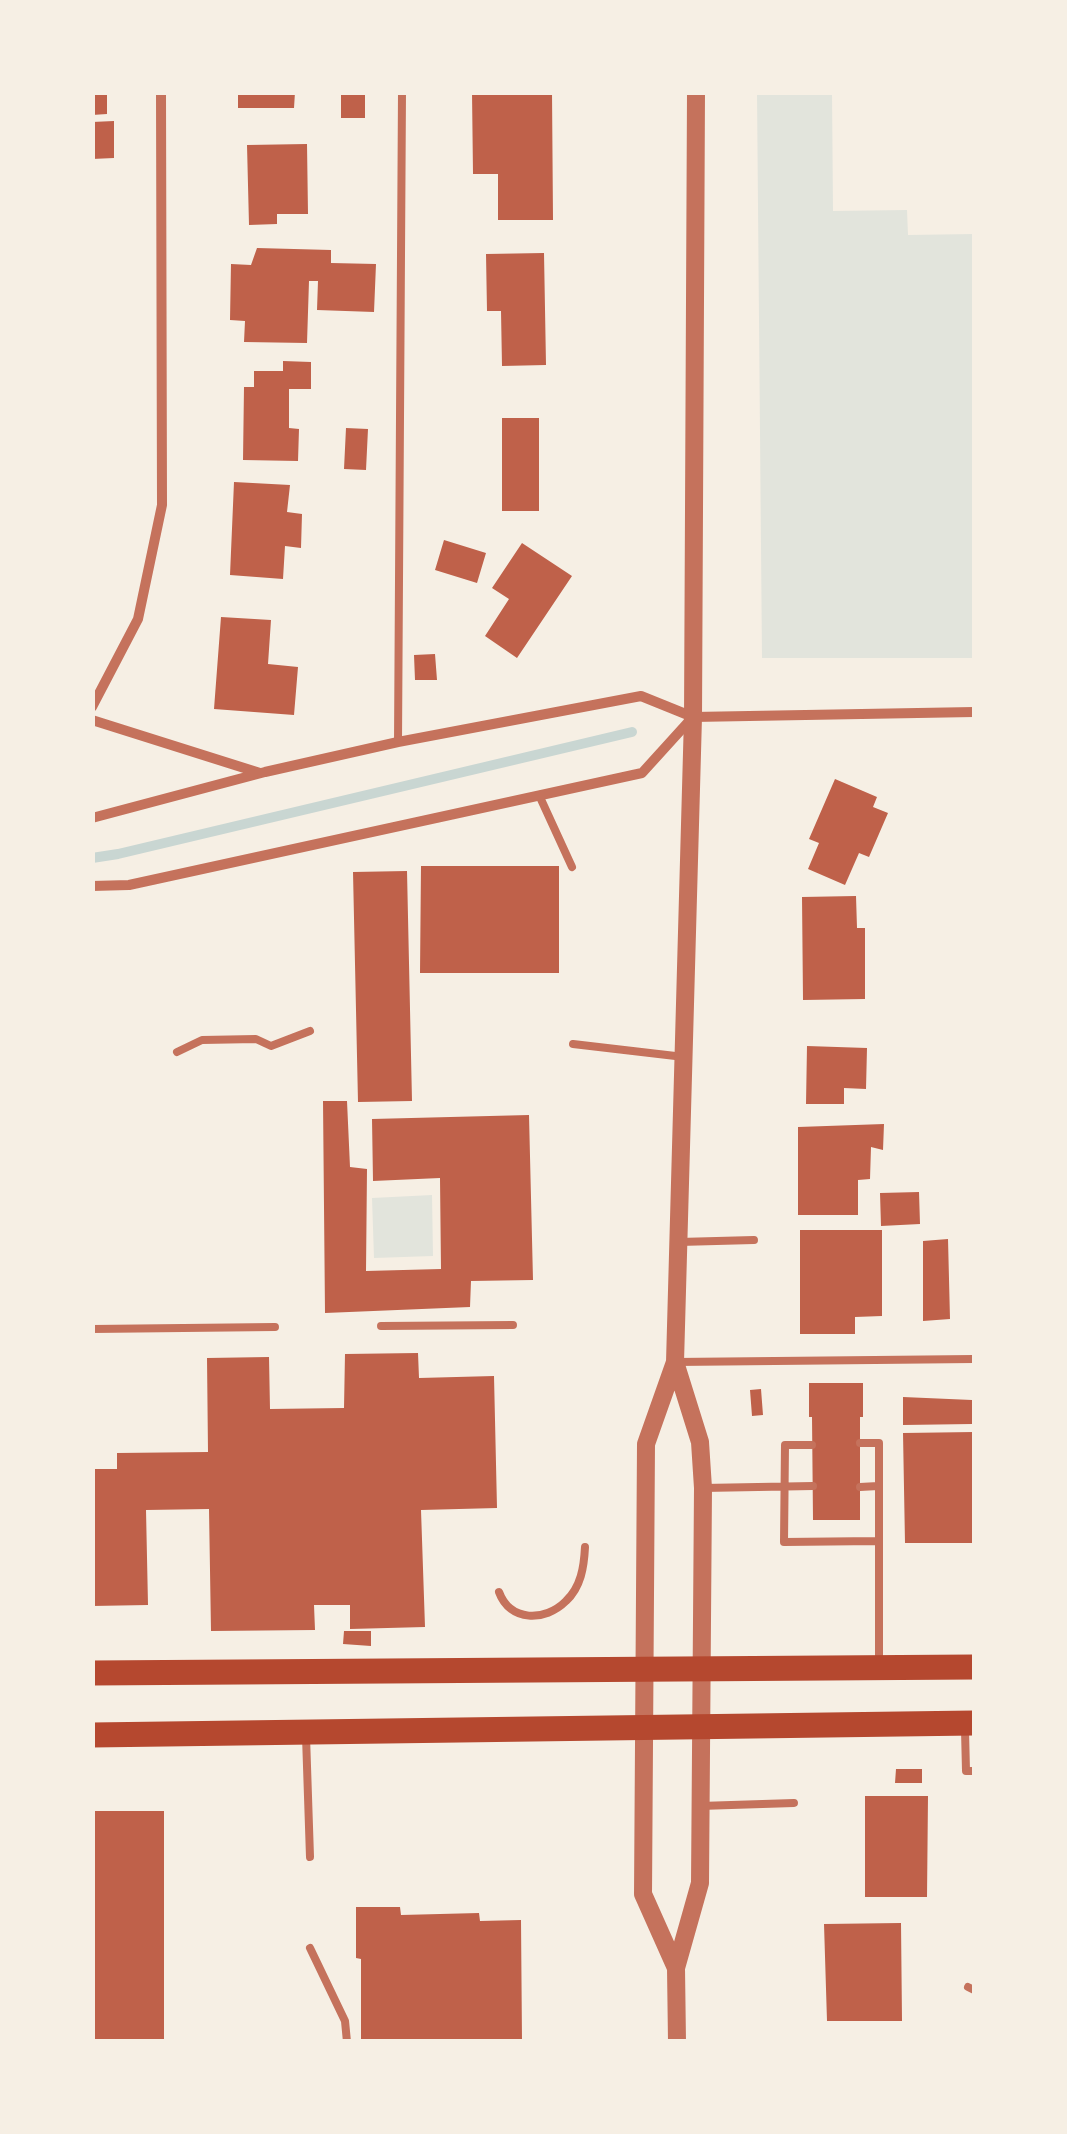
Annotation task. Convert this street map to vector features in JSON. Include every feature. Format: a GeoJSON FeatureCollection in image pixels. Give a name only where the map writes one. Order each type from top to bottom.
{"type":"FeatureCollection","features":[{"type":"Feature","properties":{"kind":"main road"},"geometry":{"type":"LineString","coordinates":[[92,1672],[974,1667]]}},
{"type":"Feature","properties":{"kind":"main road"},"geometry":{"type":"LineString","coordinates":[[92,1735],[970,1723]]}},
{"type":"Feature","properties":{"kind":"street"},"geometry":{"type":"LineString","coordinates":[[92,707],[138,620],[162,505],[161,92]]}},
{"type":"Feature","properties":{"kind":"street"},"geometry":{"type":"LineString","coordinates":[[676,1968],[644,1894],[646,1444],[675,1362],[693,717],[696,92]]}},
{"type":"Feature","properties":{"kind":"street"},"geometry":{"type":"LineString","coordinates":[[92,818],[398,742],[641,696],[693,717],[974,712]]}},
{"type":"Feature","properties":{"kind":"street"},"geometry":{"type":"LineString","coordinates":[[92,886],[129,885],[642,773],[693,717]]}},
{"type":"Feature","properties":{"kind":"street"},"geometry":{"type":"LineString","coordinates":[[92,720],[261,774]]}},
{"type":"Feature","properties":{"kind":"street"},"geometry":{"type":"LineString","coordinates":[[675,1362],[700,1442],[703,1488],[700,1883],[676,1968],[677,2042]]}},
{"type":"Feature","properties":{"kind":"lane"},"geometry":{"type":"LineString","coordinates":[[398,742],[402,92]]}},
{"type":"Feature","properties":{"kind":"lane"},"geometry":{"type":"LineString","coordinates":[[539,795],[572,868]]}},
{"type":"Feature","properties":{"kind":"lane"},"geometry":{"type":"LineString","coordinates":[[177,1052],[202,1040],[256,1039],[271,1046],[310,1031]]}},
{"type":"Feature","properties":{"kind":"lane"},"geometry":{"type":"LineString","coordinates":[[573,1044],[684,1056]]}},
{"type":"Feature","properties":{"kind":"lane"},"geometry":{"type":"LineString","coordinates":[[679,1242],[754,1240]]}},
{"type":"Feature","properties":{"kind":"lane"},"geometry":{"type":"LineString","coordinates":[[382,1326],[513,1325]]}},
{"type":"Feature","properties":{"kind":"lane"},"geometry":{"type":"LineString","coordinates":[[92,1329],[275,1328]]}},
{"type":"Feature","properties":{"kind":"lane"},"geometry":{"type":"LineString","coordinates":[[675,1362],[974,1359]]}},
{"type":"Feature","properties":{"kind":"lane"},"geometry":{"type":"LineString","coordinates":[[860,1443],[879,1443],[879,1668]]}},
{"type":"Feature","properties":{"kind":"lane"},"geometry":{"type":"LineString","coordinates":[[812,1445],[785,1445],[784,1542],[877,1540]]}},
{"type":"Feature","properties":{"kind":"lane"},"geometry":{"type":"LineString","coordinates":[[703,1488],[812,1486]]}},
{"type":"Feature","properties":{"kind":"lane"},"geometry":{"type":"LineString","coordinates":[[860,1487],[878,1486]]}},
{"type":"Feature","properties":{"kind":"lane"},"geometry":{"type":"LineString","coordinates":[[499,1592],[504,1604],[518,1616],[540,1617],[566,1601],[583,1574],[585,1548]]}},
{"type":"Feature","properties":{"kind":"lane"},"geometry":{"type":"LineString","coordinates":[[970,1723],[970,1772]]}},
{"type":"Feature","properties":{"kind":"lane"},"geometry":{"type":"LineString","coordinates":[[306,1733],[310,1857]]}},
{"type":"Feature","properties":{"kind":"lane"},"geometry":{"type":"LineString","coordinates":[[700,1806],[794,1803]]}},
{"type":"Feature","properties":{"kind":"lane"},"geometry":{"type":"LineString","coordinates":[[310,1948],[345,2021],[347,2042]]}},
{"type":"Feature","properties":{"kind":"shaded area"},"geometry":{"type":"Polygon","coordinates":[[[757,93],[832,93],[833,211],[907,210],[908,235],[974,234],[974,658],[762,658],[757,93]]]}},
{"type":"Feature","properties":{"kind":"shaded area"},"geometry":{"type":"Polygon","coordinates":[[[432,1195],[433,1256],[374,1258],[372,1198],[432,1195]]]}},
{"type":"Feature","properties":{"kind":"building"},"geometry":{"type":"Polygon","coordinates":[[[92,92],[107,92],[107,114],[92,115],[92,92]]]}},
{"type":"Feature","properties":{"kind":"building"},"geometry":{"type":"Polygon","coordinates":[[[238,92],[295,92],[294,108],[238,108],[238,92]]]}},
{"type":"Feature","properties":{"kind":"building"},"geometry":{"type":"Polygon","coordinates":[[[341,92],[365,92],[365,118],[341,118],[341,92]]]}},
{"type":"Feature","properties":{"kind":"building"},"geometry":{"type":"Polygon","coordinates":[[[472,92],[552,92],[553,220],[498,220],[498,174],[473,174],[472,92]]]}},
{"type":"Feature","properties":{"kind":"building"},"geometry":{"type":"Polygon","coordinates":[[[114,121],[114,158],[92,159],[92,122],[114,121]]]}},
{"type":"Feature","properties":{"kind":"building"},"geometry":{"type":"Polygon","coordinates":[[[307,144],[308,214],[277,214],[277,224],[249,225],[247,145],[307,144]]]}},
{"type":"Feature","properties":{"kind":"building"},"geometry":{"type":"Polygon","coordinates":[[[257,248],[331,250],[331,263],[376,264],[374,312],[317,310],[318,281],[309,281],[307,343],[244,342],[245,321],[230,320],[231,264],[251,265],[257,248]]]}},
{"type":"Feature","properties":{"kind":"building"},"geometry":{"type":"Polygon","coordinates":[[[544,253],[546,365],[502,366],[501,311],[487,311],[486,254],[544,253]]]}},
{"type":"Feature","properties":{"kind":"building"},"geometry":{"type":"Polygon","coordinates":[[[283,361],[311,362],[311,389],[289,389],[289,428],[299,429],[298,461],[243,460],[244,387],[254,387],[254,371],[283,371],[283,361]]]}},
{"type":"Feature","properties":{"kind":"building"},"geometry":{"type":"Polygon","coordinates":[[[502,418],[539,418],[539,511],[502,511],[502,418]]]}},
{"type":"Feature","properties":{"kind":"building"},"geometry":{"type":"Polygon","coordinates":[[[346,428],[368,429],[366,470],[344,469],[346,428]]]}},
{"type":"Feature","properties":{"kind":"building"},"geometry":{"type":"Polygon","coordinates":[[[234,482],[290,485],[287,512],[302,514],[301,548],[285,546],[283,579],[230,575],[234,482]]]}},
{"type":"Feature","properties":{"kind":"building"},"geometry":{"type":"Polygon","coordinates":[[[444,540],[486,553],[477,583],[435,570],[444,540]]]}},
{"type":"Feature","properties":{"kind":"building"},"geometry":{"type":"Polygon","coordinates":[[[522,543],[572,576],[517,658],[485,636],[509,599],[492,588],[522,543]]]}},
{"type":"Feature","properties":{"kind":"building"},"geometry":{"type":"Polygon","coordinates":[[[221,617],[271,620],[268,664],[298,667],[294,715],[214,709],[221,617]]]}},
{"type":"Feature","properties":{"kind":"building"},"geometry":{"type":"Polygon","coordinates":[[[435,654],[437,680],[415,680],[414,655],[435,654]]]}},
{"type":"Feature","properties":{"kind":"building"},"geometry":{"type":"Polygon","coordinates":[[[835,779],[877,797],[873,807],[888,813],[869,857],[859,853],[845,885],[808,869],[819,843],[809,839],[835,779]]]}},
{"type":"Feature","properties":{"kind":"building"},"geometry":{"type":"Polygon","coordinates":[[[421,866],[559,866],[559,973],[420,973],[421,866]]]}},
{"type":"Feature","properties":{"kind":"building"},"geometry":{"type":"Polygon","coordinates":[[[407,871],[412,1101],[358,1102],[353,872],[407,871]]]}},
{"type":"Feature","properties":{"kind":"building"},"geometry":{"type":"Polygon","coordinates":[[[856,896],[857,928],[865,928],[865,999],[803,1000],[802,897],[856,896]]]}},
{"type":"Feature","properties":{"kind":"building"},"geometry":{"type":"Polygon","coordinates":[[[807,1046],[867,1048],[866,1089],[844,1088],[844,1104],[806,1104],[807,1046]]]}},
{"type":"Feature","properties":{"kind":"building"},"geometry":{"type":"Polygon","coordinates":[[[323,1101],[347,1101],[350,1167],[367,1169],[366,1271],[441,1269],[440,1178],[373,1181],[372,1119],[529,1115],[533,1280],[471,1281],[470,1307],[325,1313],[323,1101]]]}},
{"type":"Feature","properties":{"kind":"building"},"geometry":{"type":"Polygon","coordinates":[[[884,1124],[883,1150],[871,1147],[870,1179],[858,1180],[858,1215],[798,1215],[798,1127],[884,1124]]]}},
{"type":"Feature","properties":{"kind":"building"},"geometry":{"type":"Polygon","coordinates":[[[919,1192],[920,1224],[881,1226],[880,1193],[919,1192]]]}},
{"type":"Feature","properties":{"kind":"building"},"geometry":{"type":"Polygon","coordinates":[[[800,1230],[882,1230],[882,1316],[855,1317],[855,1334],[800,1334],[800,1230]]]}},
{"type":"Feature","properties":{"kind":"building"},"geometry":{"type":"Polygon","coordinates":[[[948,1239],[950,1319],[923,1321],[923,1241],[948,1239]]]}},
{"type":"Feature","properties":{"kind":"building"},"geometry":{"type":"Polygon","coordinates":[[[418,1353],[419,1378],[494,1376],[497,1508],[421,1510],[425,1627],[350,1629],[350,1605],[314,1605],[315,1630],[211,1631],[209,1509],[146,1510],[148,1605],[92,1606],[92,1469],[117,1469],[117,1453],[208,1452],[207,1358],[269,1357],[270,1409],[344,1408],[345,1354],[418,1353]]]}},
{"type":"Feature","properties":{"kind":"building"},"geometry":{"type":"Polygon","coordinates":[[[809,1383],[863,1383],[860,1520],[813,1520],[809,1383]]]}},
{"type":"Feature","properties":{"kind":"building"},"geometry":{"type":"Polygon","coordinates":[[[761,1389],[763,1415],[752,1416],[750,1390],[761,1389]]]}},
{"type":"Feature","properties":{"kind":"building"},"geometry":{"type":"Polygon","coordinates":[[[903,1397],[972,1400],[972,1424],[903,1425],[903,1397]]]}},
{"type":"Feature","properties":{"kind":"building"},"geometry":{"type":"Polygon","coordinates":[[[974,1432],[974,1543],[905,1543],[903,1433],[974,1432]]]}},
{"type":"Feature","properties":{"kind":"building"},"geometry":{"type":"Polygon","coordinates":[[[344,1631],[371,1631],[371,1646],[343,1644],[344,1631]]]}},
{"type":"Feature","properties":{"kind":"building"},"geometry":{"type":"Polygon","coordinates":[[[896,1769],[922,1769],[922,1783],[895,1783],[896,1769]]]}},
{"type":"Feature","properties":{"kind":"building"},"geometry":{"type":"Polygon","coordinates":[[[865,1796],[928,1796],[927,1897],[865,1897],[865,1796]]]}},
{"type":"Feature","properties":{"kind":"building"},"geometry":{"type":"Polygon","coordinates":[[[92,1811],[164,1811],[164,2042],[92,2042],[92,1811]]]}},
{"type":"Feature","properties":{"kind":"building"},"geometry":{"type":"Polygon","coordinates":[[[356,1907],[400,1907],[401,1915],[479,1913],[480,1921],[521,1920],[522,2042],[361,2042],[361,1959],[356,1958],[356,1907]]]}},
{"type":"Feature","properties":{"kind":"building"},"geometry":{"type":"Polygon","coordinates":[[[901,1923],[902,2021],[827,2021],[824,1924],[901,1923]]]}},
{"type":"Feature","properties":{"kind":"waterway"},"geometry":{"type":"LineString","coordinates":[[92,858],[632,732]]}}]}
